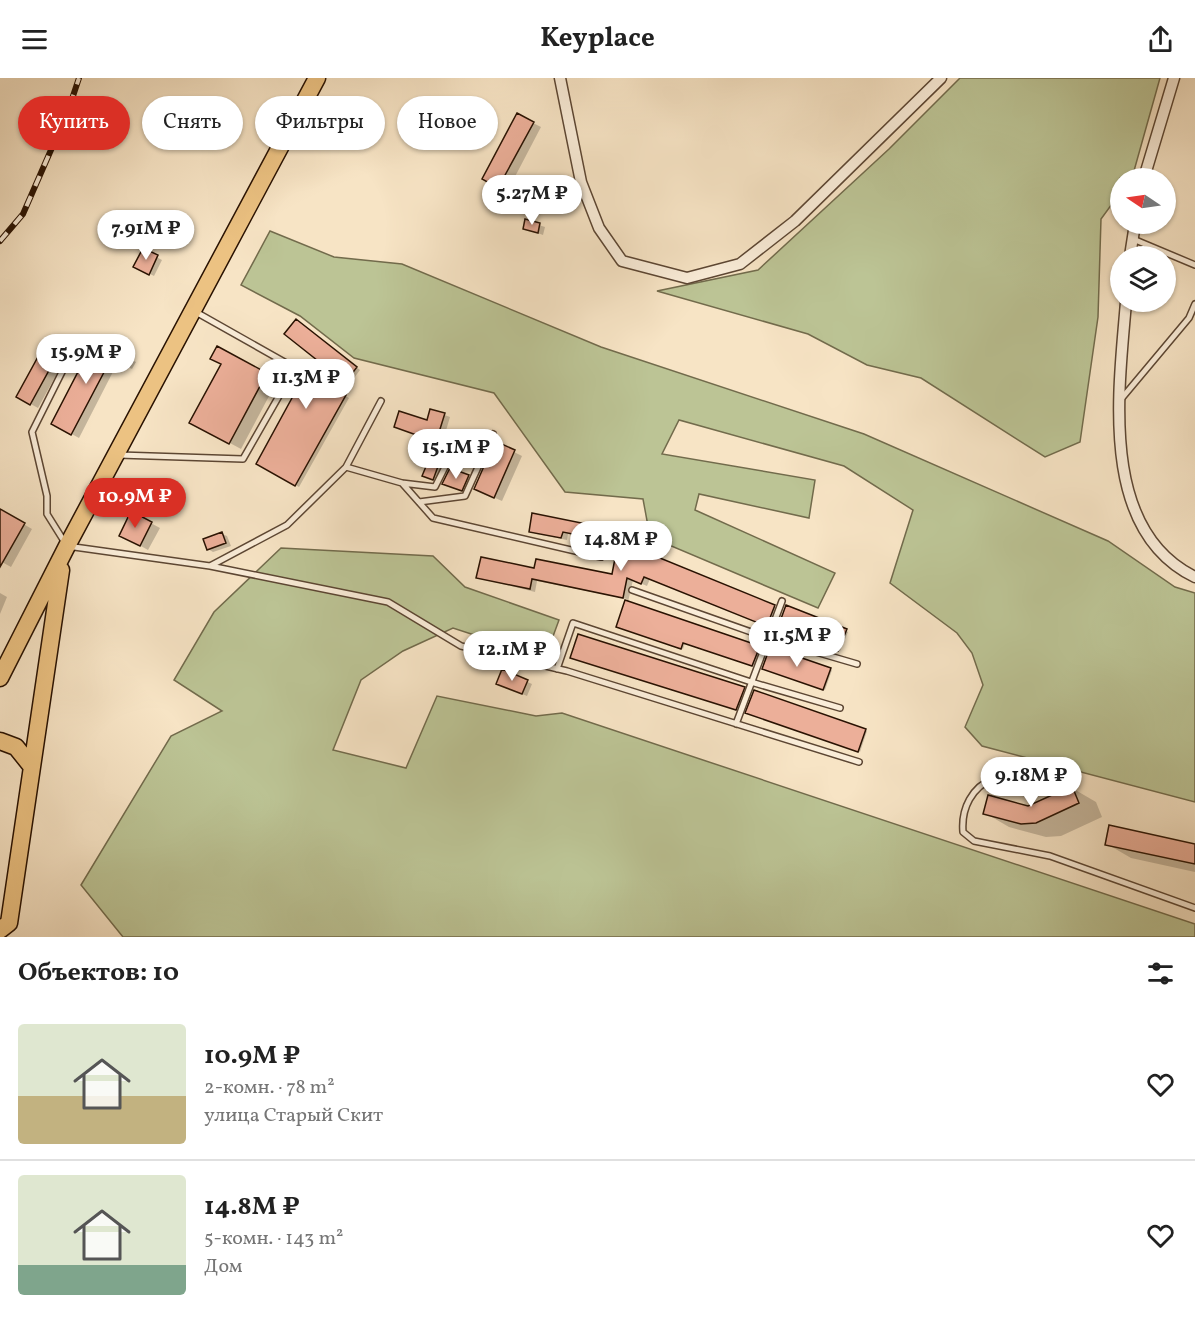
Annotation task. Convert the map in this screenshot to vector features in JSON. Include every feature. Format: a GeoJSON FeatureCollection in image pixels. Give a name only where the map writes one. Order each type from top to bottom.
{"type":"FeatureCollection","features":[{"type":"Feature","properties":{"kind":"highway"},"geometry":{"type":"LineString","coordinates":[[0,678],[65,551],[317,78]]}},
{"type":"Feature","properties":{"kind":"highway"},"geometry":{"type":"LineString","coordinates":[[0,930],[9,923],[65,551]]}},
{"type":"Feature","properties":{"kind":"highway"},"geometry":{"type":"LineString","coordinates":[[0,741],[16,747],[32,767]]}},
{"type":"Feature","properties":{"kind":"street"},"geometry":{"type":"LineString","coordinates":[[560,78],[581,182],[599,228],[622,261],[687,278],[740,264],[795,221],[941,78]]}},
{"type":"Feature","properties":{"kind":"street"},"geometry":{"type":"LineString","coordinates":[[1147,168],[1174,78]]}},
{"type":"Feature","properties":{"kind":"street"},"geometry":{"type":"LineString","coordinates":[[1132,246],[1133,234]]}},
{"type":"Feature","properties":{"kind":"street"},"geometry":{"type":"LineString","coordinates":[[1125,312],[1119,402],[1122,464],[1128,489],[1139,520],[1150,538],[1181,570],[1195,577]]}},
{"type":"Feature","properties":{"kind":"lane"},"geometry":{"type":"LineString","coordinates":[[1132,238],[1195,266]]}},
{"type":"Feature","properties":{"kind":"lane"},"geometry":{"type":"LineString","coordinates":[[1119,402],[1192,318],[1195,304]]}},
{"type":"Feature","properties":{"kind":"lane"},"geometry":{"type":"LineString","coordinates":[[116,455],[243,459],[295,368],[193,310]]}},
{"type":"Feature","properties":{"kind":"lane"},"geometry":{"type":"LineString","coordinates":[[66,364],[32,432],[47,496],[47,514],[65,551],[210,566],[388,602],[461,646],[557,669],[859,762]]}},
{"type":"Feature","properties":{"kind":"lane"},"geometry":{"type":"LineString","coordinates":[[210,566],[287,525],[346,467],[381,401]]}},
{"type":"Feature","properties":{"kind":"lane"},"geometry":{"type":"LineString","coordinates":[[419,502],[465,496],[493,434]]}},
{"type":"Feature","properties":{"kind":"lane"},"geometry":{"type":"LineString","coordinates":[[346,467],[402,483],[435,487],[453,451],[483,458]]}},
{"type":"Feature","properties":{"kind":"lane"},"geometry":{"type":"LineString","coordinates":[[402,483],[433,518],[601,557]]}},
{"type":"Feature","properties":{"kind":"lane"},"geometry":{"type":"LineString","coordinates":[[632,590],[768,638],[857,664]]}},
{"type":"Feature","properties":{"kind":"lane"},"geometry":{"type":"LineString","coordinates":[[736,724],[782,601]]}},
{"type":"Feature","properties":{"kind":"lane"},"geometry":{"type":"LineString","coordinates":[[557,669],[573,623],[751,682],[840,708]]}},
{"type":"Feature","properties":{"kind":"lane"},"geometry":{"type":"LineString","coordinates":[[1055,775],[1029,788],[994,778],[979,784],[961,816],[963,832],[974,841],[1050,856],[1195,908]]}},
{"type":"Feature","properties":{"kind":"green space"},"geometry":{"type":"Polygon","coordinates":[[[960,78],[1160,78],[1135,168],[1110,168],[1110,207],[1101,219],[1098,317],[1080,442],[1045,457],[921,378],[867,365],[808,334],[657,291],[758,270],[889,149],[960,78]]]}},
{"type":"Feature","properties":{"kind":"green space"},"geometry":{"type":"Polygon","coordinates":[[[270,231],[334,257],[402,264],[601,347],[864,434],[1108,541],[1175,587],[1195,593],[1195,802],[982,746],[965,727],[983,685],[972,653],[957,633],[890,583],[913,510],[844,466],[679,420],[662,454],[815,480],[809,518],[699,494],[695,510],[835,573],[818,608],[650,537],[643,499],[565,492],[494,393],[354,358],[300,316],[241,285],[270,231]]]}},
{"type":"Feature","properties":{"kind":"green space"},"geometry":{"type":"Polygon","coordinates":[[[281,548],[433,556],[465,587],[559,620],[545,658],[453,628],[403,651],[361,680],[333,750],[406,768],[437,696],[536,716],[562,713],[1195,924],[1195,937],[123,937],[81,885],[171,736],[222,711],[174,680],[214,612],[281,548]]]}},
{"type":"Feature","properties":{"kind":"building"},"geometry":{"type":"Polygon","coordinates":[[[517,113],[534,122],[498,188],[482,179],[517,113]]]}},
{"type":"Feature","properties":{"kind":"building"},"geometry":{"type":"Polygon","coordinates":[[[525,219],[540,223],[538,233],[523,229],[525,219]]]}},
{"type":"Feature","properties":{"kind":"building"},"geometry":{"type":"Polygon","coordinates":[[[143,248],[158,255],[149,275],[133,267],[143,248]]]}},
{"type":"Feature","properties":{"kind":"building"},"geometry":{"type":"Polygon","coordinates":[[[296,319],[357,367],[339,391],[346,395],[295,486],[256,464],[304,376],[330,390],[337,376],[284,334],[296,319]]]}},
{"type":"Feature","properties":{"kind":"building"},"geometry":{"type":"Polygon","coordinates":[[[95,339],[129,357],[124,366],[111,359],[71,435],[51,424],[95,339]]]}},
{"type":"Feature","properties":{"kind":"building"},"geometry":{"type":"Polygon","coordinates":[[[45,344],[59,352],[30,405],[16,397],[45,344]]]}},
{"type":"Feature","properties":{"kind":"building"},"geometry":{"type":"Polygon","coordinates":[[[217,346],[267,373],[229,444],[189,423],[221,364],[210,359],[217,346]]]}},
{"type":"Feature","properties":{"kind":"building"},"geometry":{"type":"Polygon","coordinates":[[[430,409],[445,413],[436,442],[394,427],[399,411],[427,420],[430,409]]]}},
{"type":"Feature","properties":{"kind":"building"},"geometry":{"type":"Polygon","coordinates":[[[495,441],[515,450],[494,498],[474,489],[495,441]]]}},
{"type":"Feature","properties":{"kind":"building"},"geometry":{"type":"Polygon","coordinates":[[[430,457],[440,461],[433,480],[422,476],[430,457]]]}},
{"type":"Feature","properties":{"kind":"building"},"geometry":{"type":"Polygon","coordinates":[[[450,468],[469,475],[462,491],[442,484],[450,468]]]}},
{"type":"Feature","properties":{"kind":"building"},"geometry":{"type":"Polygon","coordinates":[[[0,509],[25,523],[0,567],[0,509]]]}},
{"type":"Feature","properties":{"kind":"building"},"geometry":{"type":"Polygon","coordinates":[[[131,511],[152,522],[140,546],[119,536],[131,511]]]}},
{"type":"Feature","properties":{"kind":"building"},"geometry":{"type":"Polygon","coordinates":[[[532,513],[636,534],[633,547],[775,605],[768,623],[766,626],[644,577],[641,584],[627,578],[623,598],[532,579],[530,589],[476,578],[481,557],[534,568],[536,559],[612,574],[618,543],[563,532],[561,538],[529,532],[532,513]]]}},
{"type":"Feature","properties":{"kind":"building"},"geometry":{"type":"Polygon","coordinates":[[[222,532],[226,543],[207,550],[203,539],[222,532]]]}},
{"type":"Feature","properties":{"kind":"building"},"geometry":{"type":"Polygon","coordinates":[[[625,600],[760,646],[752,666],[683,643],[681,649],[616,627],[625,600]]]}},
{"type":"Feature","properties":{"kind":"building"},"geometry":{"type":"Polygon","coordinates":[[[786,605],[847,629],[838,651],[778,627],[786,605]]]}},
{"type":"Feature","properties":{"kind":"building"},"geometry":{"type":"Polygon","coordinates":[[[578,634],[745,687],[736,710],[570,658],[578,634]]]}},
{"type":"Feature","properties":{"kind":"building"},"geometry":{"type":"Polygon","coordinates":[[[770,647],[831,668],[823,690],[762,669],[770,647]]]}},
{"type":"Feature","properties":{"kind":"building"},"geometry":{"type":"Polygon","coordinates":[[[502,669],[528,680],[522,694],[496,684],[502,669]]]}},
{"type":"Feature","properties":{"kind":"building"},"geometry":{"type":"Polygon","coordinates":[[[754,690],[866,729],[858,752],[745,713],[754,690]]]}},
{"type":"Feature","properties":{"kind":"building"},"geometry":{"type":"Polygon","coordinates":[[[1010,764],[1028,770],[1026,779],[1007,772],[1010,764]]]}},
{"type":"Feature","properties":{"kind":"building"},"geometry":{"type":"Polygon","coordinates":[[[1072,786],[1079,803],[1036,823],[1021,824],[983,814],[988,795],[1028,806],[1072,786]]]}},
{"type":"Feature","properties":{"kind":"building"},"geometry":{"type":"Polygon","coordinates":[[[1109,825],[1195,844],[1195,864],[1105,845],[1109,825]]]}},
{"type":"Feature","properties":{"kind":"railway"},"geometry":{"type":"LineString","coordinates":[[0,241],[23,214],[68,111],[79,78]]}}]}
